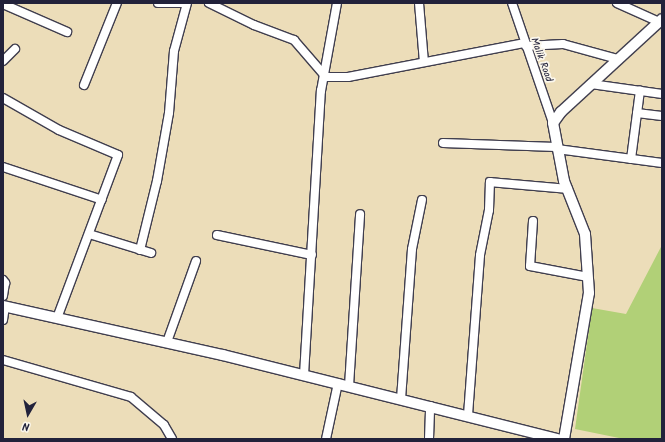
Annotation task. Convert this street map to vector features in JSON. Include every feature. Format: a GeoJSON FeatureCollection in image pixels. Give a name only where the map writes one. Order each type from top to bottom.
{"type":"FeatureCollection","features":[{"type":"Feature","properties":{"kind":"street"},"geometry":{"type":"LineString","coordinates":[[84,85],[117,3]]}},
{"type":"Feature","properties":{"kind":"street"},"geometry":{"type":"LineString","coordinates":[[140,250],[157,181],[169,113],[175,47],[187,3],[158,3]]}},
{"type":"Feature","properties":{"kind":"street"},"geometry":{"type":"LineString","coordinates":[[209,3],[254,25],[294,40],[326,77],[348,77],[525,44],[568,45],[618,59]]}},
{"type":"Feature","properties":{"kind":"street"},"geometry":{"type":"LineString","coordinates":[[304,375],[322,91],[326,77],[336,3]]}},
{"type":"Feature","properties":{"kind":"street"},"geometry":{"type":"LineString","coordinates":[[419,3],[424,62]]}},
{"type":"Feature","properties":{"kind":"street","name":"Malik Road"},"geometry":{"type":"LineString","coordinates":[[512,3],[553,123]]}},
{"type":"Feature","properties":{"kind":"street"},"geometry":{"type":"LineString","coordinates":[[564,439],[589,293],[585,234],[568,189],[557,148],[553,123],[591,84],[661,20],[617,3]]}},
{"type":"Feature","properties":{"kind":"street"},"geometry":{"type":"LineString","coordinates":[[3,4],[67,32]]}},
{"type":"Feature","properties":{"kind":"street"},"geometry":{"type":"LineString","coordinates":[[3,61],[15,49]]}},
{"type":"Feature","properties":{"kind":"street"},"geometry":{"type":"LineString","coordinates":[[591,84],[662,94]]}},
{"type":"Feature","properties":{"kind":"street"},"geometry":{"type":"LineString","coordinates":[[631,159],[640,91]]}},
{"type":"Feature","properties":{"kind":"street"},"geometry":{"type":"LineString","coordinates":[[3,98],[60,130],[117,153],[102,200],[57,318]]}},
{"type":"Feature","properties":{"kind":"street"},"geometry":{"type":"LineString","coordinates":[[637,113],[662,116]]}},
{"type":"Feature","properties":{"kind":"street"},"geometry":{"type":"LineString","coordinates":[[443,143],[557,148],[662,163]]}},
{"type":"Feature","properties":{"kind":"street"},"geometry":{"type":"LineString","coordinates":[[3,167],[102,200]]}},
{"type":"Feature","properties":{"kind":"street"},"geometry":{"type":"LineString","coordinates":[[468,415],[480,255],[489,210],[490,182],[568,189]]}},
{"type":"Feature","properties":{"kind":"street"},"geometry":{"type":"LineString","coordinates":[[401,399],[412,249],[422,200]]}},
{"type":"Feature","properties":{"kind":"street"},"geometry":{"type":"LineString","coordinates":[[348,386],[360,214]]}},
{"type":"Feature","properties":{"kind":"street"},"geometry":{"type":"LineString","coordinates":[[533,221],[530,266],[588,277]]}},
{"type":"Feature","properties":{"kind":"street"},"geometry":{"type":"LineString","coordinates":[[89,234],[151,253]]}},
{"type":"Feature","properties":{"kind":"street"},"geometry":{"type":"LineString","coordinates":[[217,235],[312,255]]}},
{"type":"Feature","properties":{"kind":"street"},"geometry":{"type":"LineString","coordinates":[[167,342],[196,261]]}},
{"type":"Feature","properties":{"kind":"street"},"geometry":{"type":"LineString","coordinates":[[3,280],[5,283],[3,296]]}},
{"type":"Feature","properties":{"kind":"street"},"geometry":{"type":"LineString","coordinates":[[3,320],[4,306],[167,342],[338,383],[558,439]]}},
{"type":"Feature","properties":{"kind":"street"},"geometry":{"type":"LineString","coordinates":[[3,360],[131,397],[164,425],[172,439]]}},
{"type":"Feature","properties":{"kind":"street"},"geometry":{"type":"LineString","coordinates":[[326,439],[338,383]]}},
{"type":"Feature","properties":{"kind":"street"},"geometry":{"type":"LineString","coordinates":[[429,439],[430,406]]}},
{"type":"Feature","properties":{"kind":"green space"},"geometry":{"type":"Polygon","coordinates":[[[662,245],[662,439],[624,439],[575,429],[592,308],[626,314],[662,245]]]}}]}
